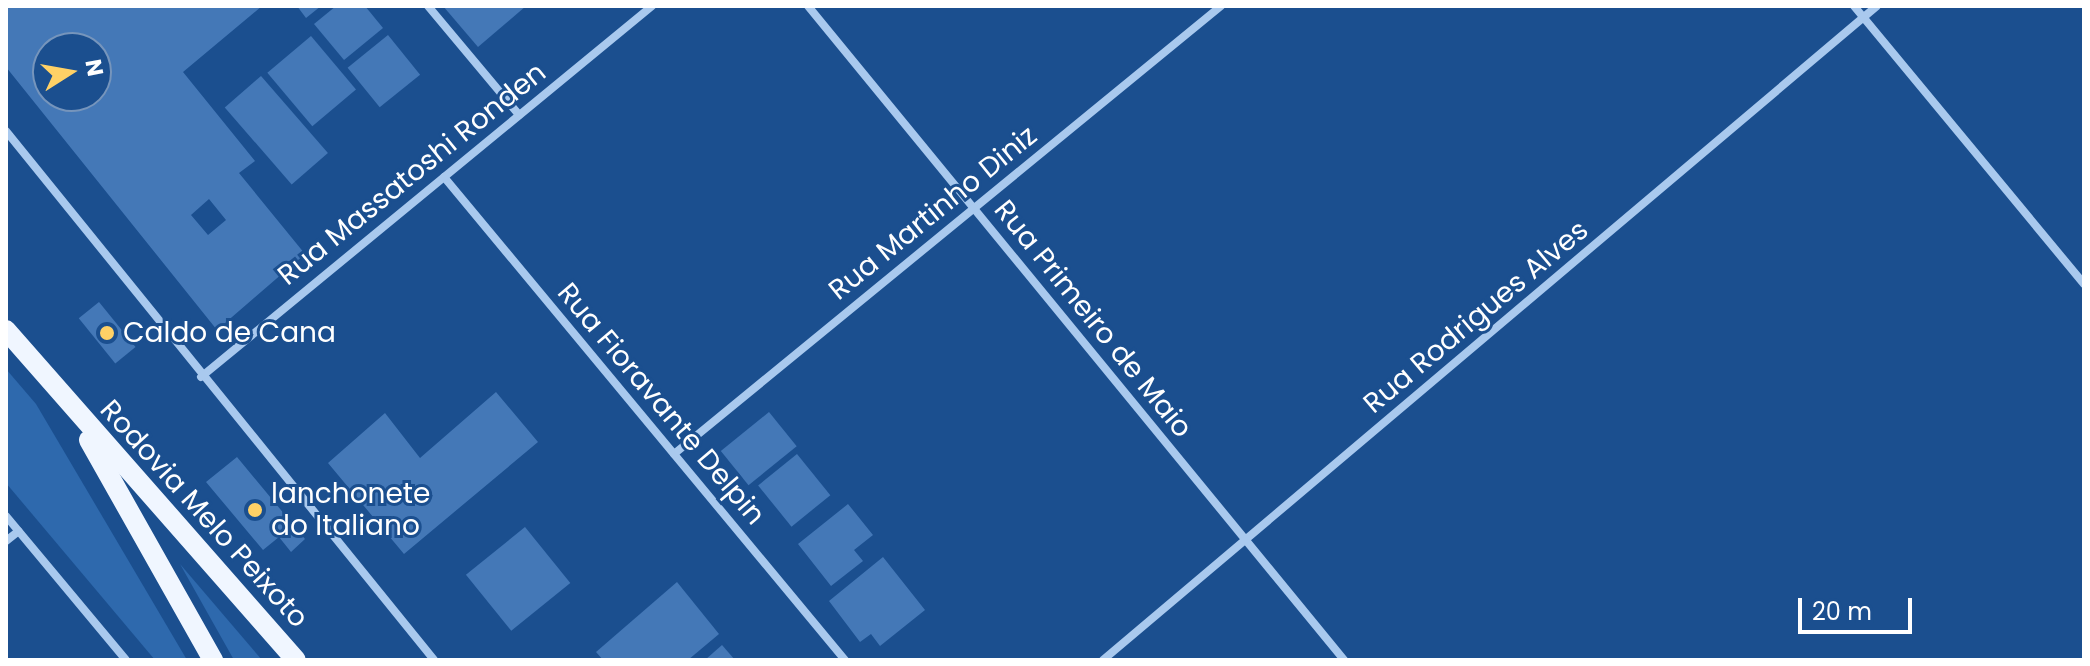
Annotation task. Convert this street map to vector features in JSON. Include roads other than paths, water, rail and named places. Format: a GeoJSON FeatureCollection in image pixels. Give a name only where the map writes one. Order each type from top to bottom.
{"type":"FeatureCollection","features":[{"type":"Feature","properties":{"kind":"main road","name":"Rodovia Melo Peixoto"},"geometry":{"type":"LineString","coordinates":[[6,330],[296,660]]}},
{"type":"Feature","properties":{"kind":"main road","name":"Rodovia Melo Peixoto"},"geometry":{"type":"LineString","coordinates":[[70,405],[213,660]]}},
{"type":"Feature","properties":{"kind":"street"},"geometry":{"type":"LineString","coordinates":[[428,6],[519,115]]}},
{"type":"Feature","properties":{"kind":"street","name":"Rua Massatoshi Ronden"},"geometry":{"type":"LineString","coordinates":[[201,377],[652,6]]}},
{"type":"Feature","properties":{"kind":"street","name":"Rua Primeiro de Maio"},"geometry":{"type":"LineString","coordinates":[[808,6],[975,207],[1244,543],[1344,660]]}},
{"type":"Feature","properties":{"kind":"street","name":"Rua Martinho Diniz"},"geometry":{"type":"LineString","coordinates":[[674,454],[1221,6]]}},
{"type":"Feature","properties":{"kind":"street"},"geometry":{"type":"LineString","coordinates":[[1854,6],[2084,284]]}},
{"type":"Feature","properties":{"kind":"street","name":"Rua Rodrigues Alves"},"geometry":{"type":"LineString","coordinates":[[1103,660],[1877,6]]}},
{"type":"Feature","properties":{"kind":"street"},"geometry":{"type":"LineString","coordinates":[[6,131],[201,377],[434,660]]}},
{"type":"Feature","properties":{"kind":"street","name":"Rua Fioravante Delpin"},"geometry":{"type":"LineString","coordinates":[[444,177],[845,660]]}},
{"type":"Feature","properties":{"kind":"street"},"geometry":{"type":"LineString","coordinates":[[6,516],[126,660]]}},
{"type":"Feature","properties":{"kind":"street"},"geometry":{"type":"LineString","coordinates":[[6,541],[19,531]]}},
{"type":"Feature","properties":{"kind":"place","name":"Caldo de Cana"},"geometry":{"type":"Point","coordinates":[107,333]}},
{"type":"Feature","properties":{"kind":"place","name":"lanchonete do Italiano"},"geometry":{"type":"Point","coordinates":[255,510]}}]}
